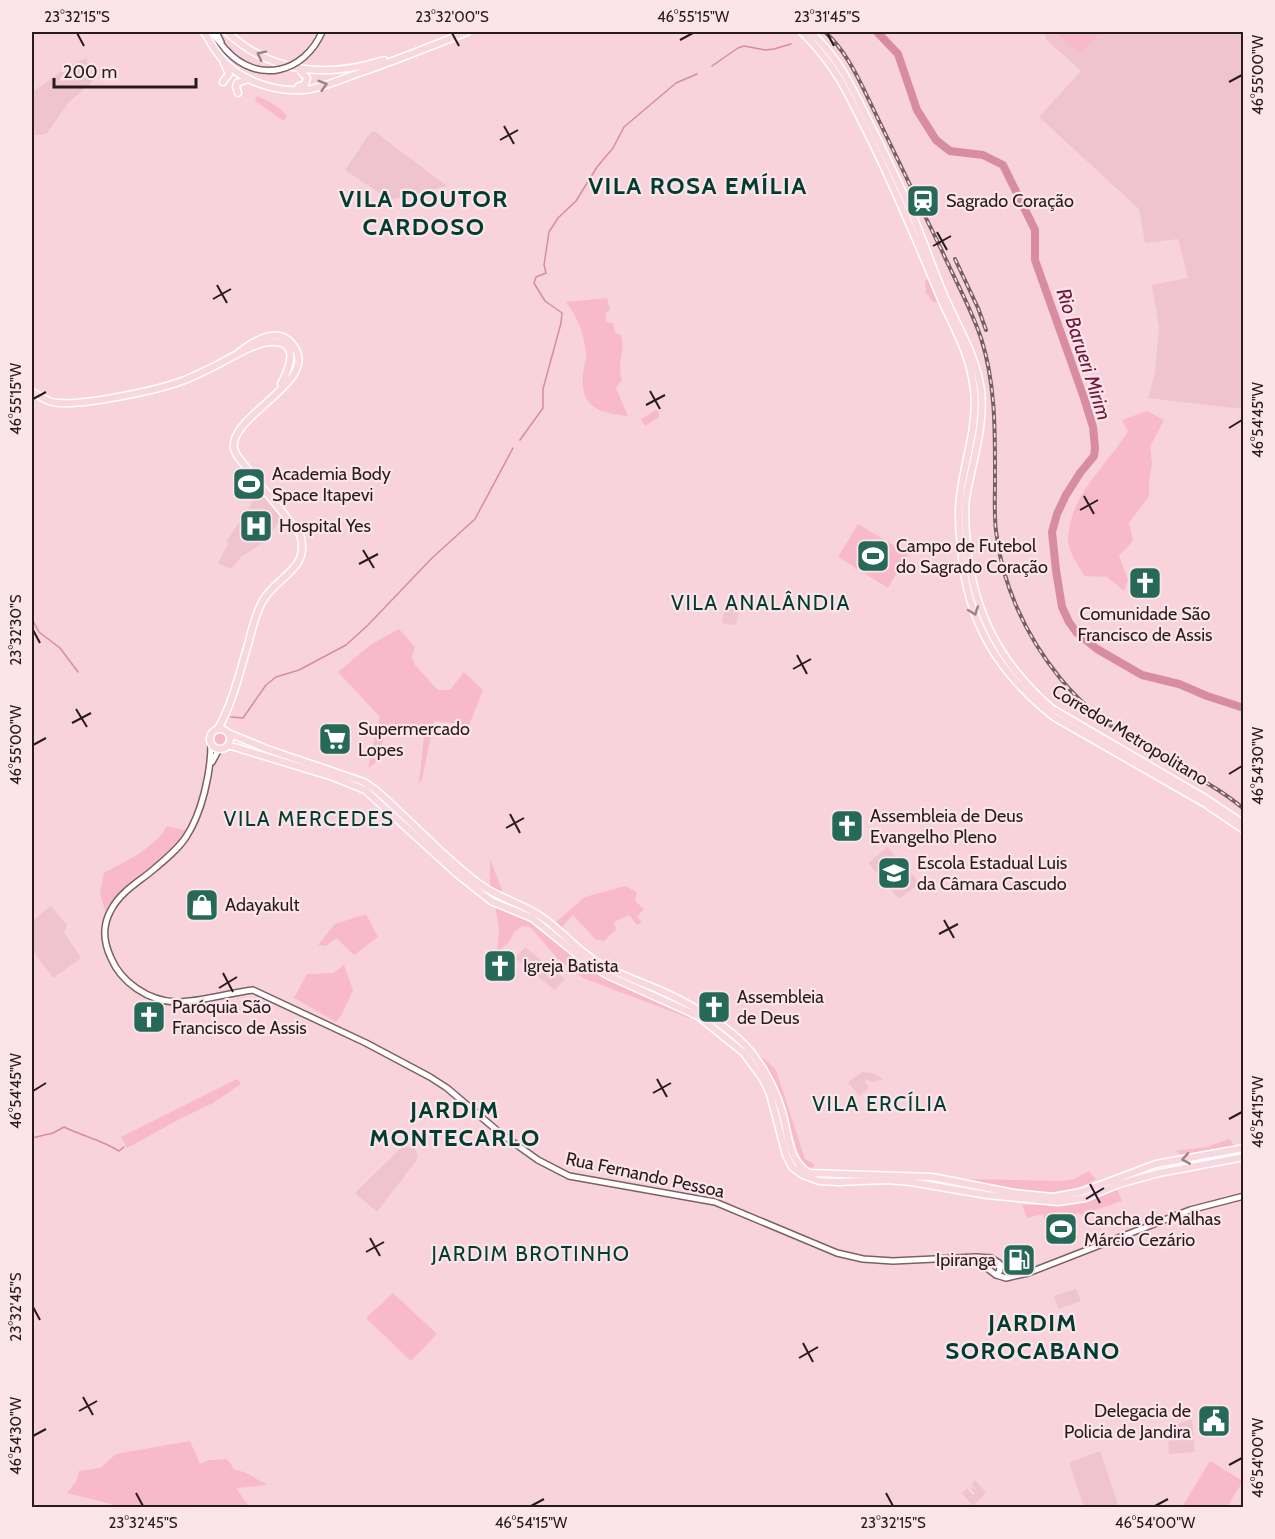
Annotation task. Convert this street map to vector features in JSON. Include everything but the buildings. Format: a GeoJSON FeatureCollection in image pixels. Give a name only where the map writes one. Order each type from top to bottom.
{"type":"FeatureCollection","features":[{"type":"Feature","properties":{"kind":"main road"},"geometry":{"type":"LineString","coordinates":[[204,32],[229,74],[223,82]]}},
{"type":"Feature","properties":{"kind":"main road"},"geometry":{"type":"LineString","coordinates":[[211,32],[224,48],[245,66],[262,70],[281,69],[299,62],[308,55],[322,32]]}},
{"type":"Feature","properties":{"kind":"main road"},"geometry":{"type":"LineString","coordinates":[[216,32],[224,48]]}},
{"type":"Feature","properties":{"kind":"main road"},"geometry":{"type":"LineString","coordinates":[[227,32],[265,57],[298,68],[324,71],[352,69],[389,58],[458,32]]}},
{"type":"Feature","properties":{"kind":"main road"},"geometry":{"type":"LineString","coordinates":[[220,57],[249,79],[279,88],[303,89],[318,87],[413,54],[467,32]]}},
{"type":"Feature","properties":{"kind":"main road"},"geometry":{"type":"LineString","coordinates":[[802,32],[836,72],[877,151],[944,306],[961,339],[971,371],[975,411],[972,440],[960,498],[959,524],[973,610],[995,656],[1033,701],[1054,717],[1244,826]]}},
{"type":"Feature","properties":{"kind":"main road","name":"Corredor Metropolitano"},"geometry":{"type":"LineString","coordinates":[[810,32],[823,43],[844,72],[914,218],[976,364],[981,389],[981,425],[966,500],[965,526],[968,578],[987,627],[1004,657],[1034,693],[1051,708],[1205,798],[1244,826]]}},
{"type":"Feature","properties":{"kind":"main road"},"geometry":{"type":"LineString","coordinates":[[817,47],[822,48],[844,72]]}},
{"type":"Feature","properties":{"kind":"main road"},"geometry":{"type":"LineString","coordinates":[[279,88],[298,87],[305,84],[305,75],[298,68]]}},
{"type":"Feature","properties":{"kind":"main road"},"geometry":{"type":"LineString","coordinates":[[238,93],[237,82],[249,79]]}},
{"type":"Feature","properties":{"kind":"main road"},"geometry":{"type":"LineString","coordinates":[[928,268],[937,276]]}},
{"type":"Feature","properties":{"kind":"main road"},"geometry":{"type":"LineString","coordinates":[[32,392],[50,402],[61,403],[118,396],[182,381],[264,343],[276,342],[286,347],[295,362],[277,393],[243,426],[235,441],[234,449],[238,458],[300,534],[303,544],[302,555],[294,569],[267,594],[259,608],[225,716],[218,729],[211,734],[211,744],[219,749],[228,745],[333,777],[365,790],[457,874],[491,901],[532,918],[589,964],[607,975],[698,1017],[744,1053],[763,1079],[770,1094],[786,1155],[792,1167],[802,1175],[819,1181],[911,1182],[987,1195],[1058,1202],[1085,1198],[1119,1184],[1153,1174],[1244,1157]]}},
{"type":"Feature","properties":{"kind":"main road"},"geometry":{"type":"LineString","coordinates":[[225,716],[230,740],[228,745]]}},
{"type":"Feature","properties":{"kind":"main road"},"geometry":{"type":"LineString","coordinates":[[218,729],[364,782],[385,798],[478,884],[545,919],[585,954],[603,965],[692,1006],[724,1029],[744,1045],[771,1083],[782,1108],[792,1154],[796,1162],[809,1173],[932,1177],[1014,1193],[1053,1197],[1081,1192],[1156,1164],[1244,1148]]}},
{"type":"Feature","properties":{"kind":"main road","name":"Rua Fernando Pessoa"},"geometry":{"type":"LineString","coordinates":[[211,744],[211,764]]}},
{"type":"Feature","properties":{"kind":"main road","name":"Rua Fernando Pessoa"},"geometry":{"type":"LineString","coordinates":[[219,749],[211,764],[196,816],[187,836],[165,860],[119,897],[108,916],[104,933],[106,948],[113,964],[129,983],[147,994],[177,1002],[253,990],[261,992],[430,1077],[509,1140],[548,1166],[569,1176],[714,1202],[837,1253],[863,1259],[893,1261],[991,1258]]}},
{"type":"Feature","properties":{"kind":"main road"},"geometry":{"type":"LineString","coordinates":[[999,1263],[1000,1271],[996,1275],[1006,1278],[1017,1276],[1190,1210],[1244,1196]]}},
{"type":"Feature","properties":{"kind":"main road","name":"Rua Fernando Pessoa"},"geometry":{"type":"LineString","coordinates":[[964,1258],[980,1263],[996,1275]]}},
{"type":"Feature","properties":{"kind":"main road"},"geometry":{"type":"LineString","coordinates":[[987,1268],[987,1263],[991,1258],[1008,1270],[1039,1267]]}},
{"type":"Feature","properties":{"kind":"shaded area"},"geometry":{"type":"Polygon","coordinates":[[[1043,32],[1243,32],[1243,409],[1148,398],[1155,372],[1159,328],[1152,285],[1188,278],[1178,239],[1145,243],[1139,209],[1039,117],[1081,71],[1047,40],[1043,32]]]}},
{"type":"Feature","properties":{"kind":"shaded area"},"geometry":{"type":"Polygon","coordinates":[[[1055,32],[1101,32],[1080,54],[1055,32]]]}},
{"type":"Feature","properties":{"kind":"shaded area"},"geometry":{"type":"Polygon","coordinates":[[[86,58],[93,81],[68,103],[48,132],[43,135],[32,135],[32,92],[71,65],[86,58]]]}},
{"type":"Feature","properties":{"kind":"shaded area"},"geometry":{"type":"Polygon","coordinates":[[[257,96],[281,110],[287,116],[284,121],[255,101],[257,96]]]}},
{"type":"Feature","properties":{"kind":"shaded area"},"geometry":{"type":"Polygon","coordinates":[[[374,131],[447,186],[390,200],[345,170],[370,133],[374,131]]]}},
{"type":"Feature","properties":{"kind":"shaded area"},"geometry":{"type":"Polygon","coordinates":[[[928,278],[938,302],[933,302],[926,293],[925,282],[928,278]]]}},
{"type":"Feature","properties":{"kind":"shaded area"},"geometry":{"type":"Polygon","coordinates":[[[607,298],[610,310],[606,312],[606,321],[613,323],[615,333],[621,335],[620,373],[622,380],[616,388],[628,416],[600,410],[588,401],[584,394],[583,372],[586,356],[584,340],[577,320],[566,302],[607,298]]]}},
{"type":"Feature","properties":{"kind":"shaded area"},"geometry":{"type":"Polygon","coordinates":[[[656,410],[659,412],[659,417],[645,426],[641,419],[656,410]]]}},
{"type":"Feature","properties":{"kind":"shaded area"},"geometry":{"type":"Polygon","coordinates":[[[1147,411],[1164,420],[1150,447],[1152,463],[1149,496],[1129,523],[1133,541],[1119,556],[1128,580],[1124,591],[1107,577],[1084,576],[1070,551],[1069,529],[1078,501],[1085,489],[1128,431],[1122,420],[1147,411]]]}},
{"type":"Feature","properties":{"kind":"shaded area","name":"Hospital Yes"},"geometry":{"type":"Polygon","coordinates":[[[256,489],[279,514],[280,520],[264,542],[241,557],[231,569],[218,563],[228,544],[226,542],[253,501],[256,489]]]}},
{"type":"Feature","properties":{"kind":"shaded area","name":"Campo de Futebol do Sagrado Coração"},"geometry":{"type":"Polygon","coordinates":[[[858,524],[908,554],[888,588],[838,557],[858,524]]]}},
{"type":"Feature","properties":{"kind":"shaded area"},"geometry":{"type":"Polygon","coordinates":[[[727,602],[741,606],[736,625],[724,624],[722,620],[727,602]]]}},
{"type":"Feature","properties":{"kind":"shaded area"},"geometry":{"type":"Polygon","coordinates":[[[399,629],[415,647],[412,657],[415,665],[438,690],[450,690],[464,672],[483,690],[469,725],[434,721],[422,780],[419,784],[424,735],[419,728],[400,735],[384,734],[380,759],[368,768],[380,717],[338,672],[370,645],[399,629]]]}},
{"type":"Feature","properties":{"kind":"shaded area"},"geometry":{"type":"Polygon","coordinates":[[[217,732],[223,732],[227,739],[223,746],[217,746],[213,742],[213,736],[217,732]]]}},
{"type":"Feature","properties":{"kind":"shaded area"},"geometry":{"type":"Polygon","coordinates":[[[167,826],[187,831],[168,855],[113,899],[105,911],[100,893],[104,873],[147,848],[167,826]]]}},
{"type":"Feature","properties":{"kind":"shaded area","name":"Escola Estadual Luis da Câmara Cascudo"},"geometry":{"type":"Polygon","coordinates":[[[887,847],[920,883],[899,899],[868,863],[887,847]]]}},
{"type":"Feature","properties":{"kind":"shaded area"},"geometry":{"type":"Polygon","coordinates":[[[490,859],[504,895],[490,889],[490,859]]]}},
{"type":"Feature","properties":{"kind":"shaded area"},"geometry":{"type":"Polygon","coordinates":[[[625,886],[637,892],[635,901],[644,909],[637,917],[642,922],[637,925],[629,915],[614,922],[616,930],[603,942],[596,940],[573,915],[562,927],[556,922],[585,897],[625,886]]]}},
{"type":"Feature","properties":{"kind":"shaded area"},"geometry":{"type":"Polygon","coordinates":[[[495,905],[530,920],[597,974],[691,1017],[583,978],[558,959],[530,927],[522,926],[514,932],[509,942],[497,953],[499,931],[495,905]]]}},
{"type":"Feature","properties":{"kind":"shaded area"},"geometry":{"type":"Polygon","coordinates":[[[51,906],[67,925],[64,932],[81,958],[53,978],[32,950],[32,921],[51,906]]]}},
{"type":"Feature","properties":{"kind":"shaded area"},"geometry":{"type":"Polygon","coordinates":[[[366,914],[378,937],[354,955],[336,938],[326,946],[318,945],[335,924],[366,914]]]}},
{"type":"Feature","properties":{"kind":"shaded area"},"geometry":{"type":"Polygon","coordinates":[[[525,947],[565,979],[555,990],[515,958],[525,947]]]}},
{"type":"Feature","properties":{"kind":"shaded area"},"geometry":{"type":"Polygon","coordinates":[[[344,965],[353,990],[336,1022],[294,998],[307,974],[333,973],[344,965]]]}},
{"type":"Feature","properties":{"kind":"shaded area"},"geometry":{"type":"Polygon","coordinates":[[[751,1052],[766,1060],[776,1070],[805,1159],[813,1163],[814,1167],[809,1168],[801,1162],[782,1100],[772,1079],[751,1052]]]}},
{"type":"Feature","properties":{"kind":"shaded area"},"geometry":{"type":"Polygon","coordinates":[[[862,1072],[872,1073],[884,1079],[872,1082],[867,1079],[865,1082],[869,1088],[859,1096],[848,1082],[862,1072]]]}},
{"type":"Feature","properties":{"kind":"shaded area"},"geometry":{"type":"Polygon","coordinates":[[[237,1079],[241,1084],[213,1103],[127,1148],[121,1137],[237,1079]]]}},
{"type":"Feature","properties":{"kind":"shaded area"},"geometry":{"type":"Polygon","coordinates":[[[1229,1139],[1235,1146],[1185,1156],[1175,1151],[1207,1147],[1229,1139]]]}},
{"type":"Feature","properties":{"kind":"shaded area"},"geometry":{"type":"Polygon","coordinates":[[[404,1145],[415,1149],[418,1155],[416,1161],[377,1212],[355,1193],[404,1145]]]}},
{"type":"Feature","properties":{"kind":"shaded area"},"geometry":{"type":"Polygon","coordinates":[[[1089,1171],[1096,1179],[1081,1186],[1050,1192],[1016,1191],[967,1184],[966,1179],[1062,1181],[1074,1179],[1089,1171]]]}},
{"type":"Feature","properties":{"kind":"shaded area"},"geometry":{"type":"Polygon","coordinates":[[[1117,1189],[1122,1201],[1081,1215],[1079,1213],[1046,1223],[1043,1214],[1027,1218],[1022,1205],[1073,1205],[1117,1189]]]}},
{"type":"Feature","properties":{"kind":"shaded area"},"geometry":{"type":"Polygon","coordinates":[[[1076,1289],[1081,1301],[1058,1309],[1054,1296],[1076,1289]]]}},
{"type":"Feature","properties":{"kind":"shaded area"},"geometry":{"type":"Polygon","coordinates":[[[393,1293],[437,1334],[411,1361],[366,1318],[393,1293]]]}},
{"type":"Feature","properties":{"kind":"shaded area"},"geometry":{"type":"Polygon","coordinates":[[[1192,1419],[1195,1452],[1169,1454],[1168,1428],[1192,1419]]]}},
{"type":"Feature","properties":{"kind":"shaded area"},"geometry":{"type":"Polygon","coordinates":[[[190,1441],[200,1464],[209,1460],[227,1459],[235,1470],[244,1472],[268,1485],[236,1488],[250,1508],[122,1507],[67,1493],[77,1480],[79,1471],[100,1468],[116,1454],[190,1441]]]}},
{"type":"Feature","properties":{"kind":"shaded area"},"geometry":{"type":"Polygon","coordinates":[[[1100,1451],[1119,1507],[1084,1507],[1069,1463],[1100,1451]]]}},
{"type":"Feature","properties":{"kind":"shaded area"},"geometry":{"type":"Polygon","coordinates":[[[1210,1461],[1243,1481],[1227,1507],[1182,1507],[1210,1461]]]}},
{"type":"Feature","properties":{"kind":"shaded area"},"geometry":{"type":"Polygon","coordinates":[[[975,1480],[986,1493],[973,1506],[962,1493],[967,1488],[972,1495],[975,1494],[969,1486],[977,1491],[971,1485],[975,1480]]]}},
{"type":"Feature","properties":{"kind":"waterway","name":"Rio Barueri Mirim"},"geometry":{"type":"LineString","coordinates":[[877,32],[898,54],[917,110],[936,140],[950,151],[983,155],[1003,165],[1035,230],[1035,260],[1084,398],[1093,427],[1095,448],[1094,456],[1066,495],[1052,532],[1062,607],[1069,622],[1077,633],[1097,649],[1142,675],[1179,684],[1244,708]]}},
{"type":"Feature","properties":{"kind":"waterway"},"geometry":{"type":"LineString","coordinates":[[712,66],[744,46],[765,50],[791,44]]}},
{"type":"Feature","properties":{"kind":"waterway"},"geometry":{"type":"LineString","coordinates":[[520,440],[543,408],[543,389],[561,323],[562,313],[545,301],[534,283],[536,277],[546,273],[544,265],[549,232],[558,218],[576,201],[597,167],[613,148],[624,127],[676,83],[697,74]]}},
{"type":"Feature","properties":{"kind":"waterway"},"geometry":{"type":"LineString","coordinates":[[231,717],[243,718],[266,685],[276,677],[299,670],[346,645],[368,625],[432,558],[475,519],[513,448]]}},
{"type":"Feature","properties":{"kind":"waterway"},"geometry":{"type":"LineString","coordinates":[[32,619],[39,632],[60,648],[78,672]]}},
{"type":"Feature","properties":{"kind":"waterway"},"geometry":{"type":"LineString","coordinates":[[32,1138],[53,1133],[64,1127],[119,1151],[124,1147]]}},
{"type":"Feature","properties":{"kind":"railway"},"geometry":{"type":"LineString","coordinates":[[825,32],[844,54],[858,79],[963,294],[981,338],[990,373],[994,409],[995,519],[999,551],[1010,590],[1026,627],[1060,678],[1094,713],[1135,742],[1215,788],[1244,809]]}},
{"type":"Feature","properties":{"kind":"railway"},"geometry":{"type":"LineString","coordinates":[[955,259],[986,330]]}},
{"type":"Feature","properties":{"kind":"place","name":"Sagrado Coração"},"geometry":{"type":"Point","coordinates":[923,201]}},
{"type":"Feature","properties":{"kind":"place","name":"Academia Body Space Itapevi"},"geometry":{"type":"Point","coordinates":[249,484]}},
{"type":"Feature","properties":{"kind":"place","name":"Hospital Yes"},"geometry":{"type":"Point","coordinates":[256,526]}},
{"type":"Feature","properties":{"kind":"place","name":"Campo de Futebol do Sagrado Coração"},"geometry":{"type":"Point","coordinates":[873,556]}},
{"type":"Feature","properties":{"kind":"place","name":"Comunidade São Francisco de Assis"},"geometry":{"type":"Point","coordinates":[1145,583]}},
{"type":"Feature","properties":{"kind":"place","name":"Supermercado Lopes"},"geometry":{"type":"Point","coordinates":[335,739]}},
{"type":"Feature","properties":{"kind":"place","name":"Assembleia de Deus Evangelho Pleno"},"geometry":{"type":"Point","coordinates":[847,826]}},
{"type":"Feature","properties":{"kind":"place","name":"Escola Estadual Luis da Câmara Cascudo"},"geometry":{"type":"Point","coordinates":[894,873]}},
{"type":"Feature","properties":{"kind":"place","name":"Adayakult"},"geometry":{"type":"Point","coordinates":[202,905]}},
{"type":"Feature","properties":{"kind":"place","name":"Igreja Batista"},"geometry":{"type":"Point","coordinates":[500,966]}},
{"type":"Feature","properties":{"kind":"place","name":"Assembleia de Deus"},"geometry":{"type":"Point","coordinates":[714,1007]}},
{"type":"Feature","properties":{"kind":"place","name":"Paróquia São Francisco de Assis"},"geometry":{"type":"Point","coordinates":[149,1017]}},
{"type":"Feature","properties":{"kind":"place","name":"Cancha de Malhas Márcio Cezário"},"geometry":{"type":"Point","coordinates":[1061,1229]}},
{"type":"Feature","properties":{"kind":"place","name":"Ipiranga"},"geometry":{"type":"Point","coordinates":[1019,1260]}},
{"type":"Feature","properties":{"kind":"place","name":"Delegacia de Policia de Jandira"},"geometry":{"type":"Point","coordinates":[1214,1421]}},
{"type":"Feature","properties":{"kind":"district","name":"VILA ROSA EMÍLIA"},"geometry":{"type":"Point","coordinates":[698,186]}},
{"type":"Feature","properties":{"kind":"district","name":"VILA DOUTOR CARDOSO"},"geometry":{"type":"Point","coordinates":[424,213]}},
{"type":"Feature","properties":{"kind":"district","name":"VILA ANALÂNDIA"},"geometry":{"type":"Point","coordinates":[761,603]}},
{"type":"Feature","properties":{"kind":"district","name":"VILA MERCEDES"},"geometry":{"type":"Point","coordinates":[309,819]}},
{"type":"Feature","properties":{"kind":"district","name":"VILA ERCÍLIA"},"geometry":{"type":"Point","coordinates":[880,1104]}},
{"type":"Feature","properties":{"kind":"district","name":"JARDIM MONTECARLO"},"geometry":{"type":"Point","coordinates":[455,1124]}},
{"type":"Feature","properties":{"kind":"district","name":"JARDIM BROTINHO"},"geometry":{"type":"Point","coordinates":[531,1254]}},
{"type":"Feature","properties":{"kind":"district","name":"JARDIM SOROCABANO"},"geometry":{"type":"Point","coordinates":[1033,1337]}}]}
